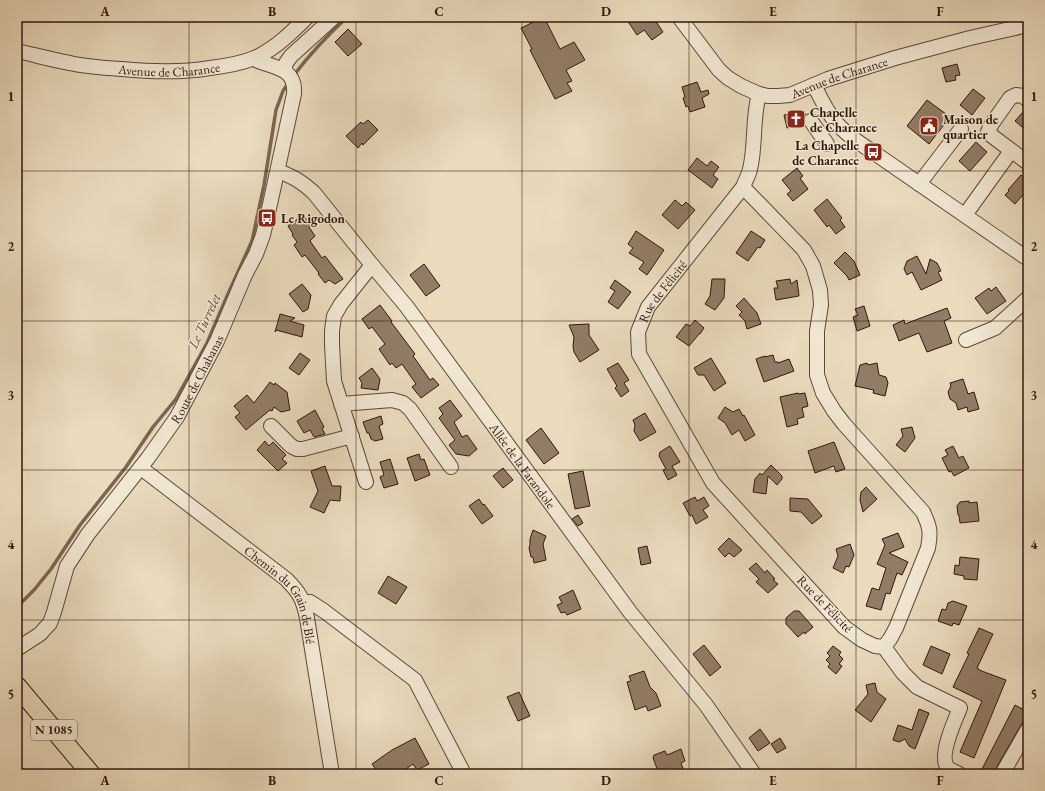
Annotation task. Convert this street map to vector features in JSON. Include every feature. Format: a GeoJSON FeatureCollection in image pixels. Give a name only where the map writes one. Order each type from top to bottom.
{"type":"FeatureCollection","features":[{"type":"Feature","properties":{"kind":"main road","name":"N 1085"},"geometry":{"type":"LineString","coordinates":[[17,686],[90,774]]}},
{"type":"Feature","properties":{"kind":"street","name":"Avenue de Charance"},"geometry":{"type":"LineString","coordinates":[[17,51],[71,64],[106,68],[150,72],[197,70],[220,67],[257,57],[284,40],[307,17]]}},
{"type":"Feature","properties":{"kind":"street","name":"Route de Chabanas"},"geometry":{"type":"LineString","coordinates":[[17,649],[40,634],[50,623],[67,566],[88,534],[141,468],[177,417],[218,341],[256,254],[267,218],[294,94],[286,63],[291,56],[334,17]]}},
{"type":"Feature","properties":{"kind":"street","name":"Avenue de Charance"},"geometry":{"type":"LineString","coordinates":[[679,17],[719,70],[728,78],[741,86],[759,94],[768,96],[790,95],[850,71],[970,38],[1028,25]]}},
{"type":"Feature","properties":{"kind":"street"},"geometry":{"type":"LineString","coordinates":[[257,57],[258,62],[289,75]]}},
{"type":"Feature","properties":{"kind":"street"},"geometry":{"type":"LineString","coordinates":[[814,85],[828,111],[843,130],[1028,259]]}},
{"type":"Feature","properties":{"kind":"street","name":"Rue de Félicité"},"geometry":{"type":"LineString","coordinates":[[759,94],[756,105],[752,160],[750,171],[743,187],[648,307],[638,332],[639,354],[713,483],[844,627],[862,640],[875,646],[884,647]]}},
{"type":"Feature","properties":{"kind":"street"},"geometry":{"type":"LineString","coordinates":[[1028,100],[1023,96],[1016,95],[1010,98],[991,125],[988,132],[1028,163]]}},
{"type":"Feature","properties":{"kind":"street"},"geometry":{"type":"LineString","coordinates":[[827,144],[815,130],[835,121]]}},
{"type":"Feature","properties":{"kind":"street"},"geometry":{"type":"LineString","coordinates":[[919,184],[961,129]]}},
{"type":"Feature","properties":{"kind":"street"},"geometry":{"type":"LineString","coordinates":[[965,215],[1011,151]]}},
{"type":"Feature","properties":{"kind":"street","name":"Allée de la Farandole"},"geometry":{"type":"LineString","coordinates":[[278,171],[294,178],[314,193],[407,307],[630,612],[706,705],[754,774]]}},
{"type":"Feature","properties":{"kind":"street"},"geometry":{"type":"LineString","coordinates":[[743,187],[804,250],[813,266],[820,290],[821,305],[817,332],[816,358],[817,375],[823,393],[844,424],[923,512],[929,524],[930,538],[928,548],[896,628],[884,647],[903,673],[917,687],[960,708],[950,732],[945,755],[946,764],[949,769],[959,774]]}},
{"type":"Feature","properties":{"kind":"street"},"geometry":{"type":"LineString","coordinates":[[366,482],[334,381],[332,331],[334,316],[341,304],[372,265]]}},
{"type":"Feature","properties":{"kind":"street"},"geometry":{"type":"LineString","coordinates":[[966,340],[995,328],[1028,298]]}},
{"type":"Feature","properties":{"kind":"street"},"geometry":{"type":"LineString","coordinates":[[341,404],[392,400],[403,403],[410,409],[451,467]]}},
{"type":"Feature","properties":{"kind":"street"},"geometry":{"type":"LineString","coordinates":[[271,426],[291,446],[297,449],[352,436]]}},
{"type":"Feature","properties":{"kind":"street","name":"Chemin du Grain de Blé"},"geometry":{"type":"LineString","coordinates":[[141,468],[286,579],[296,589],[303,602],[307,618],[332,774]]}},
{"type":"Feature","properties":{"kind":"street"},"geometry":{"type":"LineString","coordinates":[[303,602],[310,602],[324,611],[415,680],[464,774]]}},
{"type":"Feature","properties":{"kind":"street"},"geometry":{"type":"LineString","coordinates":[[1002,774],[1028,729]]}},
{"type":"Feature","properties":{"kind":"building"},"geometry":{"type":"Polygon","coordinates":[[[544,17],[560,49],[574,42],[585,60],[566,70],[572,81],[567,83],[572,91],[555,99],[530,50],[532,49],[521,28],[544,17]]]}},
{"type":"Feature","properties":{"kind":"building"},"geometry":{"type":"Polygon","coordinates":[[[625,17],[653,17],[663,32],[652,40],[644,30],[637,35],[625,17]]]}},
{"type":"Feature","properties":{"kind":"building"},"geometry":{"type":"Polygon","coordinates":[[[348,29],[362,44],[348,56],[335,42],[348,29]]]}},
{"type":"Feature","properties":{"kind":"building"},"geometry":{"type":"Polygon","coordinates":[[[957,64],[960,75],[955,76],[956,80],[946,82],[942,68],[957,64]]]}},
{"type":"Feature","properties":{"kind":"building"},"geometry":{"type":"Polygon","coordinates":[[[697,82],[701,92],[708,90],[709,94],[702,98],[705,107],[690,112],[688,106],[686,107],[683,98],[685,97],[682,87],[697,82]]]}},
{"type":"Feature","properties":{"kind":"building"},"geometry":{"type":"Polygon","coordinates":[[[973,89],[985,98],[972,115],[960,105],[973,89]]]}},
{"type":"Feature","properties":{"kind":"building","name":"Maison de quartier"},"geometry":{"type":"Polygon","coordinates":[[[927,100],[950,117],[929,144],[907,126],[927,100]]]}},
{"type":"Feature","properties":{"kind":"building","name":"Chapelle de Charance"},"geometry":{"type":"Polygon","coordinates":[[[800,112],[806,114],[803,118],[803,124],[787,128],[784,115],[800,112]]]}},
{"type":"Feature","properties":{"kind":"building"},"geometry":{"type":"Polygon","coordinates":[[[1023,112],[1028,116],[1028,132],[1015,121],[1023,112]]]}},
{"type":"Feature","properties":{"kind":"building"},"geometry":{"type":"Polygon","coordinates":[[[368,120],[378,130],[358,148],[346,136],[361,122],[363,124],[368,120]]]}},
{"type":"Feature","properties":{"kind":"building"},"geometry":{"type":"Polygon","coordinates":[[[976,142],[987,152],[970,171],[959,161],[976,142]]]}},
{"type":"Feature","properties":{"kind":"building"},"geometry":{"type":"Polygon","coordinates":[[[697,158],[707,166],[711,161],[719,167],[713,175],[718,179],[712,188],[688,170],[697,158]]]}},
{"type":"Feature","properties":{"kind":"building"},"geometry":{"type":"Polygon","coordinates":[[[797,168],[803,176],[800,178],[808,189],[793,201],[787,194],[791,191],[782,180],[797,168]]]}},
{"type":"Feature","properties":{"kind":"building"},"geometry":{"type":"Polygon","coordinates":[[[1021,175],[1028,182],[1028,189],[1015,204],[1005,195],[1021,175]]]}},
{"type":"Feature","properties":{"kind":"building"},"geometry":{"type":"Polygon","coordinates":[[[827,199],[842,218],[840,220],[845,227],[836,234],[829,225],[827,227],[814,210],[827,199]]]}},
{"type":"Feature","properties":{"kind":"building"},"geometry":{"type":"Polygon","coordinates":[[[675,200],[682,206],[686,202],[695,210],[678,229],[662,215],[675,200]]]}},
{"type":"Feature","properties":{"kind":"building"},"geometry":{"type":"Polygon","coordinates":[[[303,215],[311,226],[309,227],[315,236],[310,241],[322,258],[325,256],[343,279],[335,284],[329,280],[325,283],[305,255],[302,257],[294,245],[297,242],[288,226],[303,215]]]}},
{"type":"Feature","properties":{"kind":"building"},"geometry":{"type":"Polygon","coordinates":[[[636,231],[664,250],[647,275],[639,269],[644,262],[629,253],[633,248],[628,244],[636,231]]]}},
{"type":"Feature","properties":{"kind":"building"},"geometry":{"type":"Polygon","coordinates":[[[751,231],[765,240],[748,261],[736,253],[751,231]]]}},
{"type":"Feature","properties":{"kind":"building"},"geometry":{"type":"Polygon","coordinates":[[[845,252],[854,261],[860,275],[849,280],[834,263],[845,252]]]}},
{"type":"Feature","properties":{"kind":"building"},"geometry":{"type":"Polygon","coordinates":[[[917,256],[926,274],[930,259],[937,263],[941,271],[938,272],[942,280],[921,290],[912,272],[907,275],[904,269],[907,261],[917,256]]]}},
{"type":"Feature","properties":{"kind":"building"},"geometry":{"type":"Polygon","coordinates":[[[424,264],[440,286],[426,296],[410,275],[424,264]]]}},
{"type":"Feature","properties":{"kind":"building"},"geometry":{"type":"Polygon","coordinates":[[[712,279],[725,279],[724,298],[715,310],[705,304],[710,296],[712,279]]]}},
{"type":"Feature","properties":{"kind":"building"},"geometry":{"type":"Polygon","coordinates":[[[790,279],[791,284],[797,280],[799,296],[776,300],[774,288],[778,288],[776,281],[790,279]]]}},
{"type":"Feature","properties":{"kind":"building"},"geometry":{"type":"Polygon","coordinates":[[[615,280],[631,292],[618,309],[608,302],[615,291],[610,288],[615,280]]]}},
{"type":"Feature","properties":{"kind":"building"},"geometry":{"type":"Polygon","coordinates":[[[302,284],[311,295],[308,309],[303,312],[289,294],[302,284]]]}},
{"type":"Feature","properties":{"kind":"building"},"geometry":{"type":"Polygon","coordinates":[[[996,287],[1006,301],[987,314],[975,298],[989,288],[991,291],[996,287]]]}},
{"type":"Feature","properties":{"kind":"building"},"geometry":{"type":"Polygon","coordinates":[[[744,298],[757,313],[761,324],[747,329],[745,321],[739,315],[742,312],[736,306],[744,298]]]}},
{"type":"Feature","properties":{"kind":"building"},"geometry":{"type":"Polygon","coordinates":[[[380,305],[415,354],[413,356],[430,380],[433,378],[439,385],[421,398],[412,387],[416,384],[402,364],[396,368],[392,363],[390,365],[379,349],[385,344],[372,327],[369,329],[362,319],[380,305]]]}},
{"type":"Feature","properties":{"kind":"building"},"geometry":{"type":"Polygon","coordinates":[[[864,306],[870,326],[857,331],[853,317],[858,315],[855,309],[864,306]]]}},
{"type":"Feature","properties":{"kind":"building"},"geometry":{"type":"Polygon","coordinates":[[[947,308],[951,318],[944,321],[952,343],[927,352],[919,333],[899,341],[893,325],[904,320],[905,324],[947,308]]]}},
{"type":"Feature","properties":{"kind":"building"},"geometry":{"type":"Polygon","coordinates":[[[280,314],[295,318],[290,321],[304,325],[302,337],[276,330],[275,332],[280,314]]]}},
{"type":"Feature","properties":{"kind":"building"},"geometry":{"type":"Polygon","coordinates":[[[695,320],[704,328],[689,346],[676,337],[686,324],[690,326],[695,320]]]}},
{"type":"Feature","properties":{"kind":"building"},"geometry":{"type":"Polygon","coordinates":[[[589,324],[589,335],[599,350],[580,362],[574,352],[574,337],[569,325],[589,324]]]}},
{"type":"Feature","properties":{"kind":"building"},"geometry":{"type":"Polygon","coordinates":[[[300,353],[310,360],[299,375],[289,368],[300,353]]]}},
{"type":"Feature","properties":{"kind":"building"},"geometry":{"type":"Polygon","coordinates":[[[773,355],[775,362],[778,363],[789,359],[794,371],[764,382],[756,359],[773,355]]]}},
{"type":"Feature","properties":{"kind":"building"},"geometry":{"type":"Polygon","coordinates":[[[711,358],[726,383],[714,391],[704,375],[698,375],[694,368],[711,358]]]}},
{"type":"Feature","properties":{"kind":"building"},"geometry":{"type":"Polygon","coordinates":[[[618,363],[629,380],[624,383],[629,391],[621,397],[615,388],[617,386],[607,369],[618,363]]]}},
{"type":"Feature","properties":{"kind":"building"},"geometry":{"type":"Polygon","coordinates":[[[867,363],[868,365],[877,363],[879,375],[886,377],[888,383],[885,396],[873,393],[874,390],[855,386],[860,365],[867,363]]]}},
{"type":"Feature","properties":{"kind":"building"},"geometry":{"type":"Polygon","coordinates":[[[372,368],[380,379],[378,390],[361,388],[362,383],[359,378],[372,368]]]}},
{"type":"Feature","properties":{"kind":"building"},"geometry":{"type":"Polygon","coordinates":[[[963,379],[968,394],[974,392],[979,409],[968,412],[967,407],[958,410],[956,403],[950,399],[948,392],[951,386],[950,383],[963,379]]]}},
{"type":"Feature","properties":{"kind":"building"},"geometry":{"type":"Polygon","coordinates":[[[270,382],[274,385],[275,383],[287,392],[290,410],[281,412],[274,407],[272,411],[270,410],[246,430],[235,417],[240,413],[234,406],[247,395],[254,403],[270,382]]]}},
{"type":"Feature","properties":{"kind":"building"},"geometry":{"type":"Polygon","coordinates":[[[805,393],[808,406],[802,408],[804,417],[797,419],[798,424],[787,427],[780,397],[805,393]]]}},
{"type":"Feature","properties":{"kind":"building"},"geometry":{"type":"Polygon","coordinates":[[[450,400],[462,416],[454,422],[462,437],[467,435],[477,449],[469,456],[456,454],[449,445],[455,440],[439,418],[443,414],[439,408],[450,400]]]}},
{"type":"Feature","properties":{"kind":"building"},"geometry":{"type":"Polygon","coordinates":[[[725,407],[733,412],[739,409],[755,435],[745,441],[739,430],[732,435],[725,423],[718,418],[725,407]]]}},
{"type":"Feature","properties":{"kind":"building"},"geometry":{"type":"Polygon","coordinates":[[[315,410],[324,427],[322,428],[325,434],[314,437],[310,430],[304,433],[297,421],[315,410]]]}},
{"type":"Feature","properties":{"kind":"building"},"geometry":{"type":"Polygon","coordinates":[[[645,413],[656,432],[640,441],[634,431],[635,425],[633,420],[645,413]]]}},
{"type":"Feature","properties":{"kind":"building"},"geometry":{"type":"Polygon","coordinates":[[[381,416],[383,424],[379,426],[383,439],[375,441],[371,439],[369,433],[367,433],[363,422],[381,416]]]}},
{"type":"Feature","properties":{"kind":"building"},"geometry":{"type":"Polygon","coordinates":[[[912,427],[915,438],[905,452],[896,445],[903,436],[901,429],[912,427]]]}},
{"type":"Feature","properties":{"kind":"building"},"geometry":{"type":"Polygon","coordinates":[[[541,428],[559,453],[544,464],[526,440],[541,428]]]}},
{"type":"Feature","properties":{"kind":"building"},"geometry":{"type":"Polygon","coordinates":[[[265,441],[269,446],[273,442],[286,455],[282,459],[287,463],[278,471],[257,450],[265,441]]]}},
{"type":"Feature","properties":{"kind":"building"},"geometry":{"type":"Polygon","coordinates":[[[834,442],[845,469],[836,472],[834,466],[815,473],[808,451],[834,442]]]}},
{"type":"Feature","properties":{"kind":"building"},"geometry":{"type":"Polygon","coordinates":[[[670,446],[680,462],[672,466],[677,475],[668,480],[663,470],[666,469],[659,456],[660,452],[670,446]]]}},
{"type":"Feature","properties":{"kind":"building"},"geometry":{"type":"Polygon","coordinates":[[[953,446],[959,458],[963,456],[969,468],[954,476],[951,471],[949,472],[942,458],[948,455],[945,450],[953,446]]]}},
{"type":"Feature","properties":{"kind":"building"},"geometry":{"type":"Polygon","coordinates":[[[419,454],[421,460],[424,459],[430,475],[415,481],[407,458],[419,454]]]}},
{"type":"Feature","properties":{"kind":"building"},"geometry":{"type":"Polygon","coordinates":[[[390,459],[398,484],[384,488],[380,477],[384,475],[380,462],[390,459]]]}},
{"type":"Feature","properties":{"kind":"building"},"geometry":{"type":"Polygon","coordinates":[[[771,465],[782,476],[782,479],[777,485],[768,476],[766,494],[753,492],[755,479],[760,473],[762,475],[771,465]]]}},
{"type":"Feature","properties":{"kind":"building"},"geometry":{"type":"Polygon","coordinates":[[[325,466],[332,486],[341,486],[340,501],[330,500],[324,513],[310,507],[318,491],[311,471],[325,466]]]}},
{"type":"Feature","properties":{"kind":"building"},"geometry":{"type":"Polygon","coordinates":[[[503,468],[513,480],[503,488],[493,476],[503,468]]]}},
{"type":"Feature","properties":{"kind":"building"},"geometry":{"type":"Polygon","coordinates":[[[583,471],[590,506],[575,509],[568,474],[583,471]]]}},
{"type":"Feature","properties":{"kind":"building"},"geometry":{"type":"Polygon","coordinates":[[[866,487],[877,499],[863,512],[860,500],[861,492],[866,487]]]}},
{"type":"Feature","properties":{"kind":"building"},"geometry":{"type":"Polygon","coordinates":[[[695,497],[697,501],[704,497],[709,506],[703,510],[708,517],[696,524],[692,515],[690,516],[683,503],[695,497]]]}},
{"type":"Feature","properties":{"kind":"building"},"geometry":{"type":"Polygon","coordinates":[[[790,498],[808,499],[822,516],[812,524],[801,512],[790,511],[790,498]]]}},
{"type":"Feature","properties":{"kind":"building"},"geometry":{"type":"Polygon","coordinates":[[[479,499],[493,516],[482,524],[469,506],[479,499]]]}},
{"type":"Feature","properties":{"kind":"building"},"geometry":{"type":"Polygon","coordinates":[[[969,501],[969,503],[977,502],[979,521],[960,523],[957,506],[960,502],[969,501]]]}},
{"type":"Feature","properties":{"kind":"building"},"geometry":{"type":"Polygon","coordinates":[[[578,515],[583,523],[578,526],[572,519],[578,515]]]}},
{"type":"Feature","properties":{"kind":"building"},"geometry":{"type":"Polygon","coordinates":[[[533,530],[546,536],[543,544],[546,560],[534,563],[529,548],[533,530]]]}},
{"type":"Feature","properties":{"kind":"building"},"geometry":{"type":"Polygon","coordinates":[[[898,533],[904,547],[889,553],[908,562],[902,575],[897,573],[890,594],[886,593],[881,610],[866,606],[872,588],[879,590],[886,568],[877,564],[885,545],[882,539],[898,533]]]}},
{"type":"Feature","properties":{"kind":"building"},"geometry":{"type":"Polygon","coordinates":[[[729,538],[742,550],[734,557],[729,553],[725,557],[718,549],[729,538]]]}},
{"type":"Feature","properties":{"kind":"building"},"geometry":{"type":"Polygon","coordinates":[[[850,544],[854,555],[849,567],[846,566],[843,573],[833,568],[838,556],[836,549],[850,544]]]}},
{"type":"Feature","properties":{"kind":"building"},"geometry":{"type":"Polygon","coordinates":[[[647,546],[651,563],[641,565],[638,548],[647,546]]]}},
{"type":"Feature","properties":{"kind":"building"},"geometry":{"type":"Polygon","coordinates":[[[960,557],[979,559],[977,580],[964,579],[964,576],[954,574],[955,565],[959,566],[960,557]]]}},
{"type":"Feature","properties":{"kind":"building"},"geometry":{"type":"Polygon","coordinates":[[[756,563],[765,573],[767,570],[775,579],[773,580],[778,584],[768,593],[756,582],[759,579],[749,569],[756,563]]]}},
{"type":"Feature","properties":{"kind":"building"},"geometry":{"type":"Polygon","coordinates":[[[388,576],[407,587],[396,604],[378,593],[388,576]]]}},
{"type":"Feature","properties":{"kind":"building"},"geometry":{"type":"Polygon","coordinates":[[[573,590],[581,609],[567,615],[565,612],[561,613],[557,605],[562,603],[559,597],[573,590]]]}},
{"type":"Feature","properties":{"kind":"building"},"geometry":{"type":"Polygon","coordinates":[[[953,601],[967,606],[959,625],[953,623],[952,626],[938,621],[942,609],[946,610],[948,603],[953,601]]]}},
{"type":"Feature","properties":{"kind":"building"},"geometry":{"type":"Polygon","coordinates":[[[794,611],[799,611],[813,627],[805,634],[804,632],[798,637],[786,624],[786,618],[794,611]]]}},
{"type":"Feature","properties":{"kind":"building"},"geometry":{"type":"Polygon","coordinates":[[[979,628],[993,634],[977,668],[1006,680],[974,758],[960,752],[982,701],[953,687],[969,654],[967,653],[979,628]]]}},
{"type":"Feature","properties":{"kind":"building"},"geometry":{"type":"Polygon","coordinates":[[[704,645],[721,667],[710,676],[693,654],[704,645]]]}},
{"type":"Feature","properties":{"kind":"building"},"geometry":{"type":"Polygon","coordinates":[[[833,646],[841,652],[839,655],[843,659],[839,664],[842,666],[836,674],[828,667],[830,664],[826,660],[830,656],[827,653],[833,646]]]}},
{"type":"Feature","properties":{"kind":"building"},"geometry":{"type":"Polygon","coordinates":[[[931,646],[950,654],[942,674],[923,665],[931,646]]]}},
{"type":"Feature","properties":{"kind":"building"},"geometry":{"type":"Polygon","coordinates":[[[644,671],[650,687],[656,693],[661,706],[648,711],[646,706],[635,710],[627,682],[631,681],[629,676],[644,671]]]}},
{"type":"Feature","properties":{"kind":"building"},"geometry":{"type":"Polygon","coordinates":[[[875,683],[877,692],[886,699],[871,722],[855,710],[868,694],[866,685],[875,683]]]}},
{"type":"Feature","properties":{"kind":"building"},"geometry":{"type":"Polygon","coordinates":[[[519,692],[530,716],[518,721],[507,697],[519,692]]]}},
{"type":"Feature","properties":{"kind":"building"},"geometry":{"type":"Polygon","coordinates":[[[1015,705],[1028,712],[1028,720],[1023,722],[1021,725],[994,774],[992,774],[982,769],[1015,705]]]}},
{"type":"Feature","properties":{"kind":"building"},"geometry":{"type":"Polygon","coordinates":[[[919,709],[929,713],[915,749],[909,746],[905,739],[899,742],[893,740],[898,725],[912,730],[919,709]]]}},
{"type":"Feature","properties":{"kind":"building"},"geometry":{"type":"Polygon","coordinates":[[[760,729],[770,743],[758,751],[749,738],[760,729]]]}},
{"type":"Feature","properties":{"kind":"building"},"geometry":{"type":"Polygon","coordinates":[[[415,738],[429,764],[417,770],[413,764],[399,774],[379,774],[372,764],[392,750],[415,738]]]}},
{"type":"Feature","properties":{"kind":"building"},"geometry":{"type":"Polygon","coordinates":[[[780,738],[786,748],[777,753],[771,744],[780,738]]]}},
{"type":"Feature","properties":{"kind":"building"},"geometry":{"type":"Polygon","coordinates":[[[681,749],[685,761],[681,763],[685,774],[659,774],[653,758],[654,755],[665,751],[667,755],[681,749]]]}},
{"type":"Feature","properties":{"kind":"waterway","name":"Le Turrelet"},"geometry":{"type":"LineString","coordinates":[[294,75],[319,45],[347,17]]}},
{"type":"Feature","properties":{"kind":"waterway","name":"Le Turrelet"},"geometry":{"type":"LineString","coordinates":[[17,607],[34,590],[51,569],[80,525],[126,467],[153,427],[176,399],[207,343],[252,241],[264,185],[276,110],[283,91],[289,82]]}},
{"type":"Feature","properties":{"kind":"place","name":"Chapelle de Charance"},"geometry":{"type":"Point","coordinates":[796,119]}},
{"type":"Feature","properties":{"kind":"place","name":"Maison de quartier"},"geometry":{"type":"Point","coordinates":[929,126]}},
{"type":"Feature","properties":{"kind":"place","name":"La Chapelle de Charance"},"geometry":{"type":"Point","coordinates":[873,152]}},
{"type":"Feature","properties":{"kind":"place","name":"Le Rigodon"},"geometry":{"type":"Point","coordinates":[267,218]}}]}
